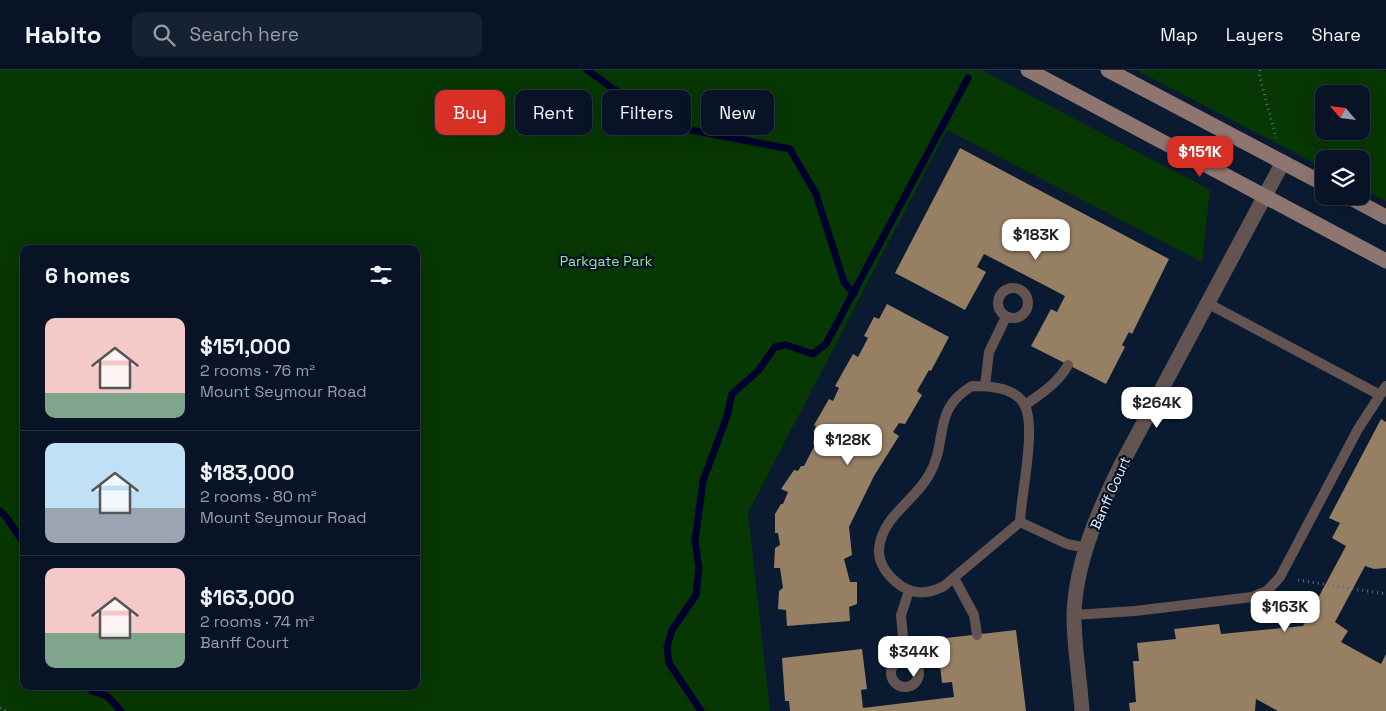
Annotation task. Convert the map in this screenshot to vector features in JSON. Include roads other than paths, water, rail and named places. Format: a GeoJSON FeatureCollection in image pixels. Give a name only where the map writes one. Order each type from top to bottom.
{"type":"FeatureCollection","features":[{"type":"Feature","properties":{"kind":"street"},"geometry":{"type":"LineString","coordinates":[[1028,70],[1386,261]]}},
{"type":"Feature","properties":{"kind":"street"},"geometry":{"type":"LineString","coordinates":[[1108,70],[1315,179]]}},
{"type":"Feature","properties":{"kind":"street","name":"Banff Court"},"geometry":{"type":"LineString","coordinates":[[1082,711],[1074,615],[1079,581],[1097,514],[1120,467],[1283,162]]}},
{"type":"Feature","properties":{"kind":"street"},"geometry":{"type":"LineString","coordinates":[[1364,205],[1386,217]]}},
{"type":"Feature","properties":{"kind":"lane"},"geometry":{"type":"LineString","coordinates":[[1208,304],[1380,395]]}},
{"type":"Feature","properties":{"kind":"lane"},"geometry":{"type":"LineString","coordinates":[[984,386],[989,352],[1006,317]]}},
{"type":"Feature","properties":{"kind":"lane"},"geometry":{"type":"LineString","coordinates":[[1025,405],[1048,389],[1062,375],[1068,365]]}},
{"type":"Feature","properties":{"kind":"lane"},"geometry":{"type":"LineString","coordinates":[[972,386],[1000,388],[1014,394],[1025,405],[1029,419],[1029,436],[1020,522],[954,578],[935,591],[921,594],[909,591],[896,582],[880,562],[881,536],[890,518],[915,496],[930,475],[939,455],[946,413],[963,392],[972,386]]}},
{"type":"Feature","properties":{"kind":"lane"},"geometry":{"type":"LineString","coordinates":[[1074,615],[1135,611],[1210,600],[1260,596],[1274,585],[1280,577],[1358,430],[1386,386]]}},
{"type":"Feature","properties":{"kind":"lane"},"geometry":{"type":"LineString","coordinates":[[1020,522],[1067,544],[1087,548]]}},
{"type":"Feature","properties":{"kind":"lane"},"geometry":{"type":"LineString","coordinates":[[954,578],[974,615],[977,634]]}},
{"type":"Feature","properties":{"kind":"lane"},"geometry":{"type":"LineString","coordinates":[[905,659],[901,614],[909,591]]}},
{"type":"Feature","properties":{"kind":"waterway"},"geometry":{"type":"LineString","coordinates":[[587,70],[615,90],[691,130],[790,149],[816,194],[844,282],[854,294]]}},
{"type":"Feature","properties":{"kind":"waterway"},"geometry":{"type":"LineString","coordinates":[[701,711],[669,663],[667,647],[672,630],[696,595],[699,568],[695,541],[703,481],[727,416],[732,394],[758,371],[775,347],[786,345],[813,354],[826,344],[968,78]]}},
{"type":"Feature","properties":{"kind":"waterway"},"geometry":{"type":"LineString","coordinates":[[0,511],[20,538]]}},
{"type":"Feature","properties":{"kind":"waterway"},"geometry":{"type":"LineString","coordinates":[[91,690],[107,696],[121,711]]}},
{"type":"Feature","properties":{"kind":"park label","name":"Parkgate Park"},"geometry":{"type":"Point","coordinates":[606,261]}}]}
